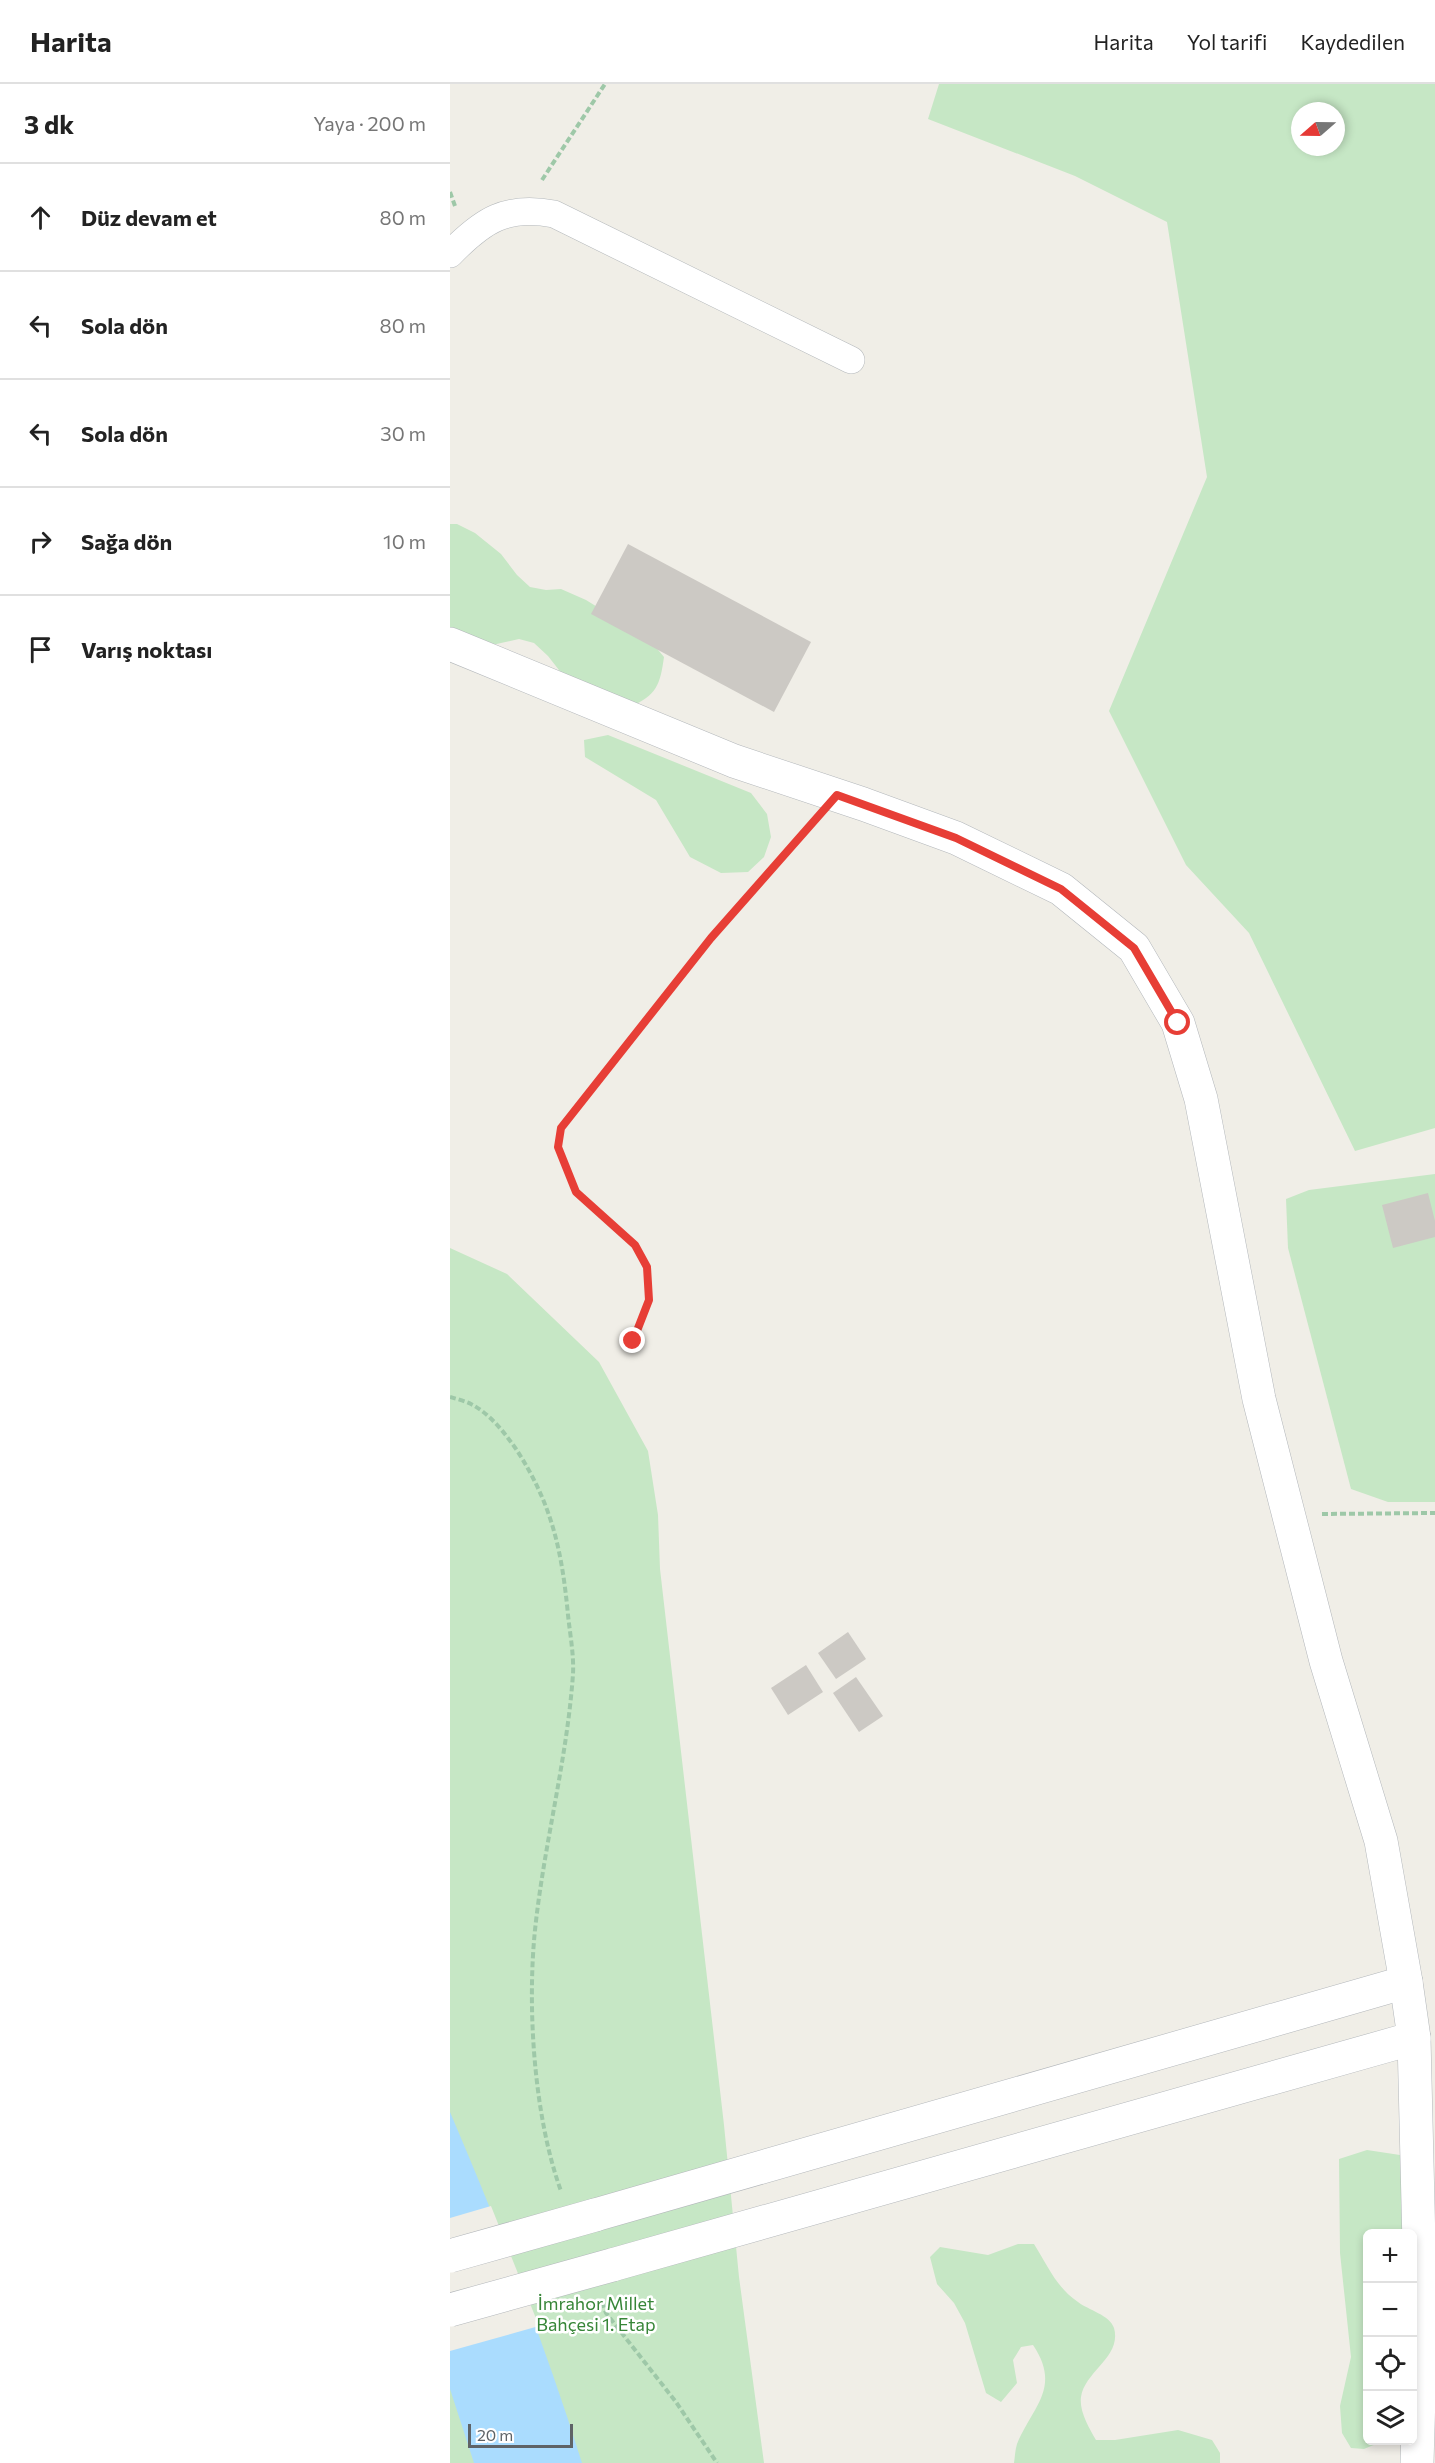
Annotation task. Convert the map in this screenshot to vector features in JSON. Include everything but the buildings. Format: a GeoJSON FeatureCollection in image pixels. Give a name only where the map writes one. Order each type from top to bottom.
{"type":"FeatureCollection","features":[{"type":"Feature","properties":{"kind":"street"},"geometry":{"type":"LineString","coordinates":[[450,254],[472,233],[501,214],[522,211],[554,214],[851,360]]}},
{"type":"Feature","properties":{"kind":"street"},"geometry":{"type":"LineString","coordinates":[[450,644],[734,761],[956,838],[1061,889],[1134,948],[1178,1023],[1201,1099],[1259,1399],[1326,1661],[1381,1841],[1406,1982],[1414,2038],[1421,2327],[1416,2463]]}},
{"type":"Feature","properties":{"kind":"street"},"geometry":{"type":"LineString","coordinates":[[450,2256],[1406,1982]]}},
{"type":"Feature","properties":{"kind":"street"},"geometry":{"type":"LineString","coordinates":[[450,2310],[605,2278],[1414,2038]]}},
{"type":"Feature","properties":{"kind":"path"},"geometry":{"type":"LineString","coordinates":[[522,211],[604,84]]}},
{"type":"Feature","properties":{"kind":"path"},"geometry":{"type":"LineString","coordinates":[[633,1341],[649,1300],[647,1267],[635,1245],[576,1192],[558,1147],[561,1128],[711,938],[837,795]]}},
{"type":"Feature","properties":{"kind":"path"},"geometry":{"type":"LineString","coordinates":[[450,1397],[473,1405],[502,1428],[531,1472],[540,1491],[552,1520],[564,1567],[573,1671],[568,1731],[547,1837],[535,1932],[532,2036],[546,2137],[564,2197]]}},
{"type":"Feature","properties":{"kind":"path"},"geometry":{"type":"LineString","coordinates":[[1288,1514],[1435,1514]]}},
{"type":"Feature","properties":{"kind":"path"},"geometry":{"type":"LineString","coordinates":[[605,2278],[606,2313],[676,2402],[717,2463]]}},
{"type":"Feature","properties":{"kind":"green space"},"geometry":{"type":"Polygon","coordinates":[[[939,84],[1435,84],[1435,1128],[1355,1151],[1249,933],[1186,865],[1109,711],[1207,477],[1167,222],[1075,176],[928,119],[939,84]]]}},
{"type":"Feature","properties":{"kind":"green space"},"geometry":{"type":"Polygon","coordinates":[[[450,524],[457,524],[475,533],[501,554],[517,575],[530,587],[546,590],[561,589],[586,600],[649,639],[664,657],[659,682],[652,693],[630,707],[566,679],[548,656],[534,643],[519,639],[492,645],[450,633],[450,524]]]}},
{"type":"Feature","properties":{"kind":"green space"},"geometry":{"type":"Polygon","coordinates":[[[608,735],[751,793],[767,814],[771,837],[764,857],[748,872],[721,873],[690,857],[656,800],[585,757],[584,740],[608,735]]]}},
{"type":"Feature","properties":{"kind":"green space"},"geometry":{"type":"Polygon","coordinates":[[[1435,1174],[1435,1502],[1388,1502],[1351,1489],[1288,1248],[1286,1199],[1309,1190],[1435,1174]]]}},
{"type":"Feature","properties":{"kind":"green space","name":"İmrahor Millet Bahçesi 1. Etap"},"geometry":{"type":"Polygon","coordinates":[[[450,1248],[507,1274],[599,1362],[648,1451],[658,1515],[660,1569],[724,2125],[739,2277],[764,2463],[450,2463],[450,1248]]]}},
{"type":"Feature","properties":{"kind":"green space"},"geometry":{"type":"Polygon","coordinates":[[[1367,2150],[1400,2155],[1412,2191],[1411,2229],[1363,2229],[1363,2445],[1374,2445],[1364,2449],[1351,2448],[1342,2433],[1340,2406],[1351,2357],[1340,2253],[1339,2159],[1367,2150]]]}},
{"type":"Feature","properties":{"kind":"green space"},"geometry":{"type":"Polygon","coordinates":[[[1018,2244],[1034,2244],[1064,2290],[1082,2305],[1112,2323],[1114,2328],[1113,2347],[1089,2379],[1081,2397],[1083,2414],[1096,2440],[1115,2440],[1178,2430],[1212,2440],[1220,2453],[1220,2463],[1014,2463],[1017,2444],[1042,2397],[1045,2373],[1041,2360],[1033,2345],[1021,2347],[1013,2360],[1017,2383],[1001,2402],[986,2393],[965,2323],[954,2303],[937,2284],[930,2257],[940,2247],[988,2255],[1018,2244]]]}},
{"type":"Feature","properties":{"kind":"water"},"geometry":{"type":"Polygon","coordinates":[[[450,2112],[520,2286],[553,2374],[582,2463],[474,2463],[450,2389],[450,2112]]]}},
{"type":"Feature","properties":{"kind":"pier"},"geometry":{"type":"Polygon","coordinates":[[[491,2206],[539,2326],[450,2351],[450,2218],[491,2206]]]}},
{"type":"Feature","properties":{"kind":"route"},"geometry":{"type":"LineString","coordinates":[[633,1341],[649,1300],[647,1267],[635,1245],[576,1192],[558,1147],[561,1128],[711,938],[837,795],[956,838],[1061,889],[1134,948],[1178,1023]]}}]}
